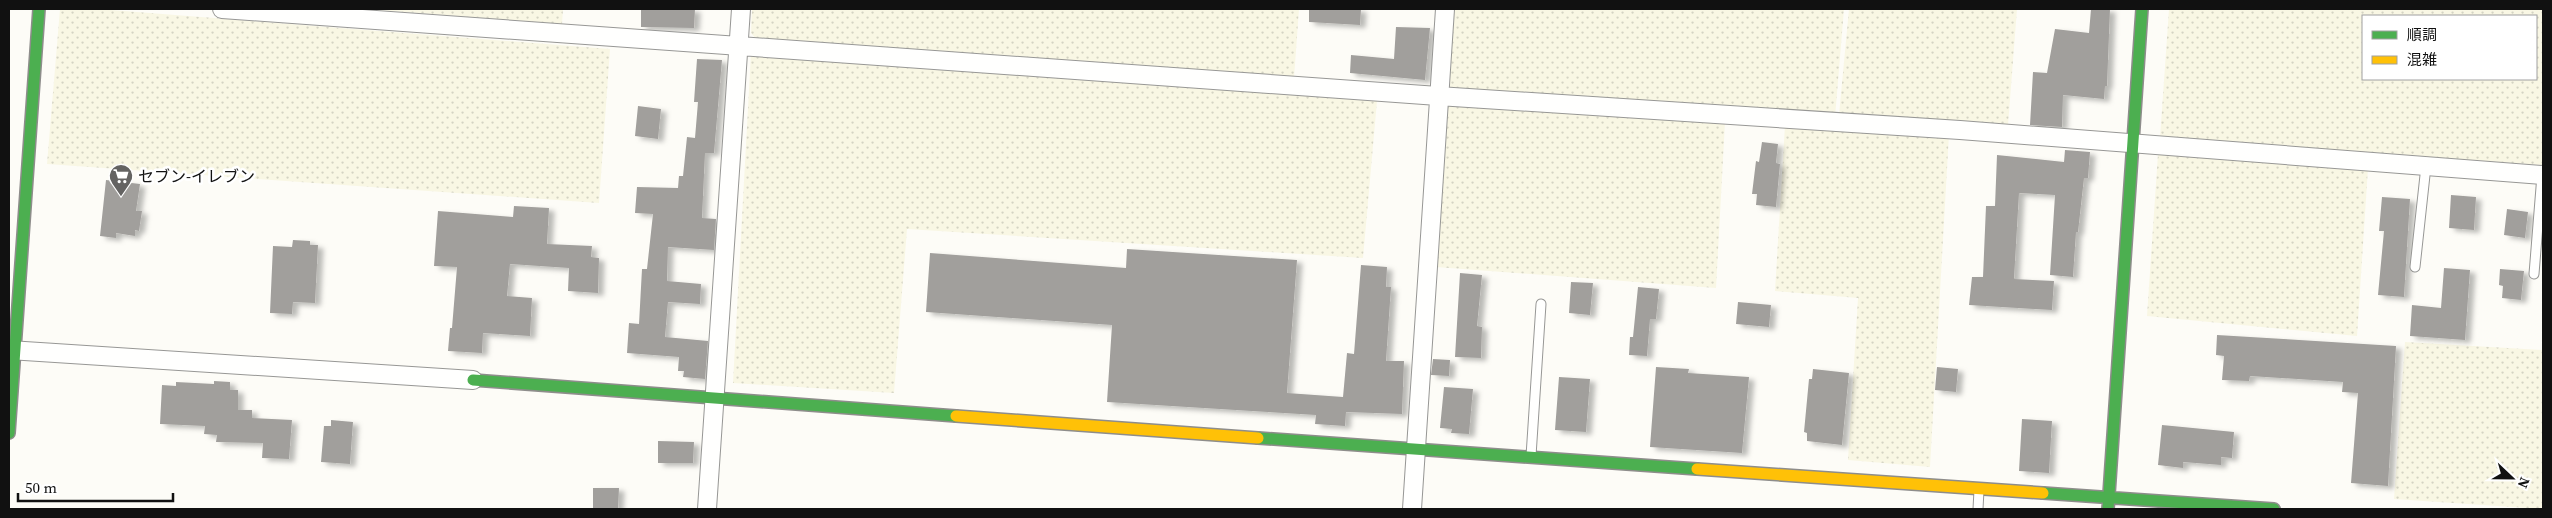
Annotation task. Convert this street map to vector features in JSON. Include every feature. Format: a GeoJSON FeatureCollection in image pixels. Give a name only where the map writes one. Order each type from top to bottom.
{"type":"FeatureCollection","features":[{"type":"Feature","properties":{"kind":"street"},"geometry":{"type":"LineString","coordinates":[[9,433],[12,350],[39,9]]}},
{"type":"Feature","properties":{"kind":"street"},"geometry":{"type":"LineString","coordinates":[[222,9],[1438,96],[2132,143],[2543,175]]}},
{"type":"Feature","properties":{"kind":"street"},"geometry":{"type":"LineString","coordinates":[[707,509],[741,9]]}},
{"type":"Feature","properties":{"kind":"street"},"geometry":{"type":"LineString","coordinates":[[1412,509],[1445,9]]}},
{"type":"Feature","properties":{"kind":"street"},"geometry":{"type":"LineString","coordinates":[[2108,504],[2142,9]]}},
{"type":"Feature","properties":{"kind":"street"},"geometry":{"type":"LineString","coordinates":[[12,350],[716,397],[1979,490],[2108,504],[2274,509]]}},
{"type":"Feature","properties":{"kind":"lane"},"geometry":{"type":"LineString","coordinates":[[2415,267],[2426,166]]}},
{"type":"Feature","properties":{"kind":"lane"},"geometry":{"type":"LineString","coordinates":[[2534,274],[2543,175]]}},
{"type":"Feature","properties":{"kind":"lane"},"geometry":{"type":"LineString","coordinates":[[1531,458],[1541,304]]}},
{"type":"Feature","properties":{"kind":"lane"},"geometry":{"type":"LineString","coordinates":[[1978,509],[1979,490]]}},
{"type":"Feature","properties":{"kind":"shaded area"},"geometry":{"type":"Polygon","coordinates":[[[60,9],[98,9],[610,49],[599,203],[47,164],[60,9]]]}},
{"type":"Feature","properties":{"kind":"shaded area"},"geometry":{"type":"Polygon","coordinates":[[[365,9],[563,9],[562,24],[365,9]]]}},
{"type":"Feature","properties":{"kind":"shaded area"},"geometry":{"type":"Polygon","coordinates":[[[752,9],[1299,9],[1294,78],[757,40],[751,33],[752,9]]]}},
{"type":"Feature","properties":{"kind":"shaded area"},"geometry":{"type":"Polygon","coordinates":[[[1452,9],[1844,9],[1835,117],[1446,89],[1452,9]]]}},
{"type":"Feature","properties":{"kind":"shaded area"},"geometry":{"type":"Polygon","coordinates":[[[1849,9],[2017,9],[2008,125],[1839,115],[1849,9]]]}},
{"type":"Feature","properties":{"kind":"shaded area"},"geometry":{"type":"Polygon","coordinates":[[[2169,9],[2543,9],[2543,165],[2160,138],[2169,9]]]}},
{"type":"Feature","properties":{"kind":"shaded area"},"geometry":{"type":"Polygon","coordinates":[[[751,53],[1377,101],[1363,258],[907,229],[894,393],[733,383],[751,53]]]}},
{"type":"Feature","properties":{"kind":"shaded area"},"geometry":{"type":"Polygon","coordinates":[[[1446,101],[1725,122],[1716,288],[1436,267],[1446,101]]]}},
{"type":"Feature","properties":{"kind":"shaded area"},"geometry":{"type":"Polygon","coordinates":[[[1785,125],[1949,134],[1930,467],[1848,460],[1858,298],[1775,291],[1785,125]]]}},
{"type":"Feature","properties":{"kind":"shaded area"},"geometry":{"type":"Polygon","coordinates":[[[2158,154],[2368,168],[2357,336],[2147,316],[2158,154]]]}},
{"type":"Feature","properties":{"kind":"shaded area"},"geometry":{"type":"Polygon","coordinates":[[[2405,342],[2543,350],[2543,509],[2394,499],[2405,342]]]}},
{"type":"Feature","properties":{"kind":"building"},"geometry":{"type":"Polygon","coordinates":[[[641,9],[695,9],[694,28],[641,27],[641,9]]]}},
{"type":"Feature","properties":{"kind":"building"},"geometry":{"type":"Polygon","coordinates":[[[1309,9],[1361,9],[1360,25],[1309,22],[1309,9]]]}},
{"type":"Feature","properties":{"kind":"building"},"geometry":{"type":"Polygon","coordinates":[[[2091,9],[2110,9],[2107,86],[2105,86],[2104,99],[2063,95],[2062,127],[2030,125],[2033,72],[2047,73],[2055,29],[2089,33],[2091,9]]]}},
{"type":"Feature","properties":{"kind":"building"},"geometry":{"type":"Polygon","coordinates":[[[1396,27],[1430,28],[1425,80],[1350,73],[1351,55],[1394,59],[1396,27]]]}},
{"type":"Feature","properties":{"kind":"building"},"geometry":{"type":"Polygon","coordinates":[[[697,59],[722,60],[714,153],[705,153],[702,218],[716,219],[714,250],[668,247],[667,281],[701,284],[700,304],[668,302],[665,337],[708,341],[705,379],[683,377],[684,371],[678,371],[679,357],[627,353],[629,323],[639,324],[642,269],[647,269],[653,214],[635,213],[637,187],[678,188],[679,176],[683,176],[687,137],[695,138],[698,102],[694,102],[697,59]]]}},
{"type":"Feature","properties":{"kind":"building"},"geometry":{"type":"Polygon","coordinates":[[[638,106],[661,109],[658,139],[635,136],[638,106]]]}},
{"type":"Feature","properties":{"kind":"building"},"geometry":{"type":"Polygon","coordinates":[[[1762,142],[1778,144],[1776,163],[1780,164],[1776,207],[1756,205],[1757,194],[1752,194],[1756,161],[1759,162],[1762,142]]]}},
{"type":"Feature","properties":{"kind":"building"},"geometry":{"type":"Polygon","coordinates":[[[2065,150],[2090,152],[2088,178],[2084,178],[2078,232],[2076,232],[2073,277],[2050,275],[2055,195],[2019,193],[2014,279],[2054,281],[2052,310],[1969,305],[1972,277],[1983,277],[1986,206],[1995,206],[1997,155],[2064,162],[2065,150]]]}},
{"type":"Feature","properties":{"kind":"building","name":"セブン-イレブン"},"geometry":{"type":"Polygon","coordinates":[[[106,180],[140,184],[136,211],[142,211],[139,231],[135,230],[135,236],[116,233],[116,238],[100,236],[106,180]]]}},
{"type":"Feature","properties":{"kind":"building"},"geometry":{"type":"Polygon","coordinates":[[[2451,195],[2476,197],[2474,230],[2449,228],[2451,195]]]}},
{"type":"Feature","properties":{"kind":"building"},"geometry":{"type":"Polygon","coordinates":[[[2382,197],[2410,199],[2404,297],[2378,295],[2384,231],[2379,231],[2382,197]]]}},
{"type":"Feature","properties":{"kind":"building"},"geometry":{"type":"Polygon","coordinates":[[[514,206],[549,208],[547,244],[592,246],[591,257],[599,258],[598,293],[568,291],[569,268],[510,264],[507,296],[532,298],[530,336],[483,333],[482,353],[448,351],[450,328],[452,328],[457,267],[434,266],[438,211],[513,217],[514,206]]]}},
{"type":"Feature","properties":{"kind":"building"},"geometry":{"type":"Polygon","coordinates":[[[2507,209],[2528,212],[2525,238],[2504,235],[2507,209]]]}},
{"type":"Feature","properties":{"kind":"building"},"geometry":{"type":"Polygon","coordinates":[[[293,240],[310,241],[310,245],[318,245],[315,303],[293,302],[292,314],[270,313],[273,246],[292,247],[293,240]]]}},
{"type":"Feature","properties":{"kind":"building"},"geometry":{"type":"Polygon","coordinates":[[[1127,249],[1297,260],[1287,393],[1343,397],[1347,353],[1354,354],[1361,265],[1387,267],[1386,287],[1391,287],[1386,361],[1404,361],[1402,414],[1346,412],[1345,426],[1315,424],[1316,415],[1107,402],[1112,325],[926,312],[930,253],[1126,268],[1127,249]]]}},
{"type":"Feature","properties":{"kind":"building"},"geometry":{"type":"Polygon","coordinates":[[[2444,268],[2470,270],[2465,340],[2410,336],[2412,305],[2441,308],[2444,268]]]}},
{"type":"Feature","properties":{"kind":"building"},"geometry":{"type":"Polygon","coordinates":[[[2500,269],[2524,271],[2521,300],[2502,298],[2503,286],[2499,285],[2500,269]]]}},
{"type":"Feature","properties":{"kind":"building"},"geometry":{"type":"Polygon","coordinates":[[[1460,273],[1482,275],[1477,326],[1482,327],[1481,358],[1455,357],[1460,273]]]}},
{"type":"Feature","properties":{"kind":"building"},"geometry":{"type":"Polygon","coordinates":[[[1571,282],[1593,283],[1590,315],[1569,313],[1571,282]]]}},
{"type":"Feature","properties":{"kind":"building"},"geometry":{"type":"Polygon","coordinates":[[[1638,287],[1659,289],[1656,319],[1650,319],[1647,356],[1629,355],[1630,337],[1633,337],[1638,287]]]}},
{"type":"Feature","properties":{"kind":"building"},"geometry":{"type":"Polygon","coordinates":[[[1738,302],[1771,305],[1769,327],[1736,324],[1738,302]]]}},
{"type":"Feature","properties":{"kind":"building"},"geometry":{"type":"Polygon","coordinates":[[[2217,335],[2396,346],[2388,486],[2351,483],[2358,393],[2342,392],[2343,382],[2250,376],[2249,381],[2222,380],[2224,356],[2216,355],[2217,335]]]}},
{"type":"Feature","properties":{"kind":"building"},"geometry":{"type":"Polygon","coordinates":[[[1433,359],[1450,360],[1449,376],[1431,375],[1433,359]]]}},
{"type":"Feature","properties":{"kind":"building"},"geometry":{"type":"Polygon","coordinates":[[[1656,367],[1689,369],[1688,373],[1749,377],[1742,453],[1650,447],[1656,367]]]}},
{"type":"Feature","properties":{"kind":"building"},"geometry":{"type":"Polygon","coordinates":[[[1937,367],[1958,369],[1956,392],[1935,390],[1937,367]]]}},
{"type":"Feature","properties":{"kind":"building"},"geometry":{"type":"Polygon","coordinates":[[[1813,369],[1849,373],[1842,445],[1807,441],[1807,433],[1804,432],[1809,379],[1812,379],[1813,369]]]}},
{"type":"Feature","properties":{"kind":"building"},"geometry":{"type":"Polygon","coordinates":[[[1559,377],[1590,379],[1586,432],[1555,430],[1559,377]]]}},
{"type":"Feature","properties":{"kind":"building"},"geometry":{"type":"Polygon","coordinates":[[[214,381],[230,382],[230,390],[238,390],[238,410],[252,410],[252,418],[292,420],[289,459],[262,458],[263,443],[216,442],[217,435],[204,434],[205,426],[160,424],[162,385],[176,386],[176,382],[214,384],[214,381]]]}},
{"type":"Feature","properties":{"kind":"building"},"geometry":{"type":"Polygon","coordinates":[[[1444,387],[1473,389],[1469,434],[1451,433],[1452,429],[1440,428],[1444,387]]]}},
{"type":"Feature","properties":{"kind":"building"},"geometry":{"type":"Polygon","coordinates":[[[2022,419],[2052,421],[2049,473],[2019,471],[2022,419]]]}},
{"type":"Feature","properties":{"kind":"building"},"geometry":{"type":"Polygon","coordinates":[[[331,420],[353,422],[350,464],[321,462],[324,426],[331,426],[331,420]]]}},
{"type":"Feature","properties":{"kind":"building"},"geometry":{"type":"Polygon","coordinates":[[[2162,425],[2234,432],[2232,458],[2221,457],[2221,465],[2183,462],[2183,468],[2158,465],[2162,425]]]}},
{"type":"Feature","properties":{"kind":"building"},"geometry":{"type":"Polygon","coordinates":[[[658,441],[694,442],[693,463],[658,463],[658,441]]]}},
{"type":"Feature","properties":{"kind":"building"},"geometry":{"type":"Polygon","coordinates":[[[593,488],[619,488],[618,509],[593,509],[593,488]]]}},
{"type":"Feature","properties":{"kind":"traffic: fast"},"geometry":{"type":"LineString","coordinates":[[9,433],[39,9]]}},
{"type":"Feature","properties":{"kind":"traffic: fast"},"geometry":{"type":"LineString","coordinates":[[2108,509],[2142,9]]}},
{"type":"Feature","properties":{"kind":"traffic: fast"},"geometry":{"type":"LineString","coordinates":[[473,380],[956,416]]}},
{"type":"Feature","properties":{"kind":"traffic: fast"},"geometry":{"type":"LineString","coordinates":[[1258,438],[1697,469]]}},
{"type":"Feature","properties":{"kind":"traffic: fast"},"geometry":{"type":"LineString","coordinates":[[2043,493],[2274,509]]}},
{"type":"Feature","properties":{"kind":"traffic: slow"},"geometry":{"type":"LineString","coordinates":[[956,416],[1258,438]]}},
{"type":"Feature","properties":{"kind":"traffic: slow"},"geometry":{"type":"LineString","coordinates":[[1697,469],[2043,493]]}},
{"type":"Feature","properties":{"kind":"place","name":"セブン-イレブン"},"geometry":{"type":"Point","coordinates":[121,197]}}]}
